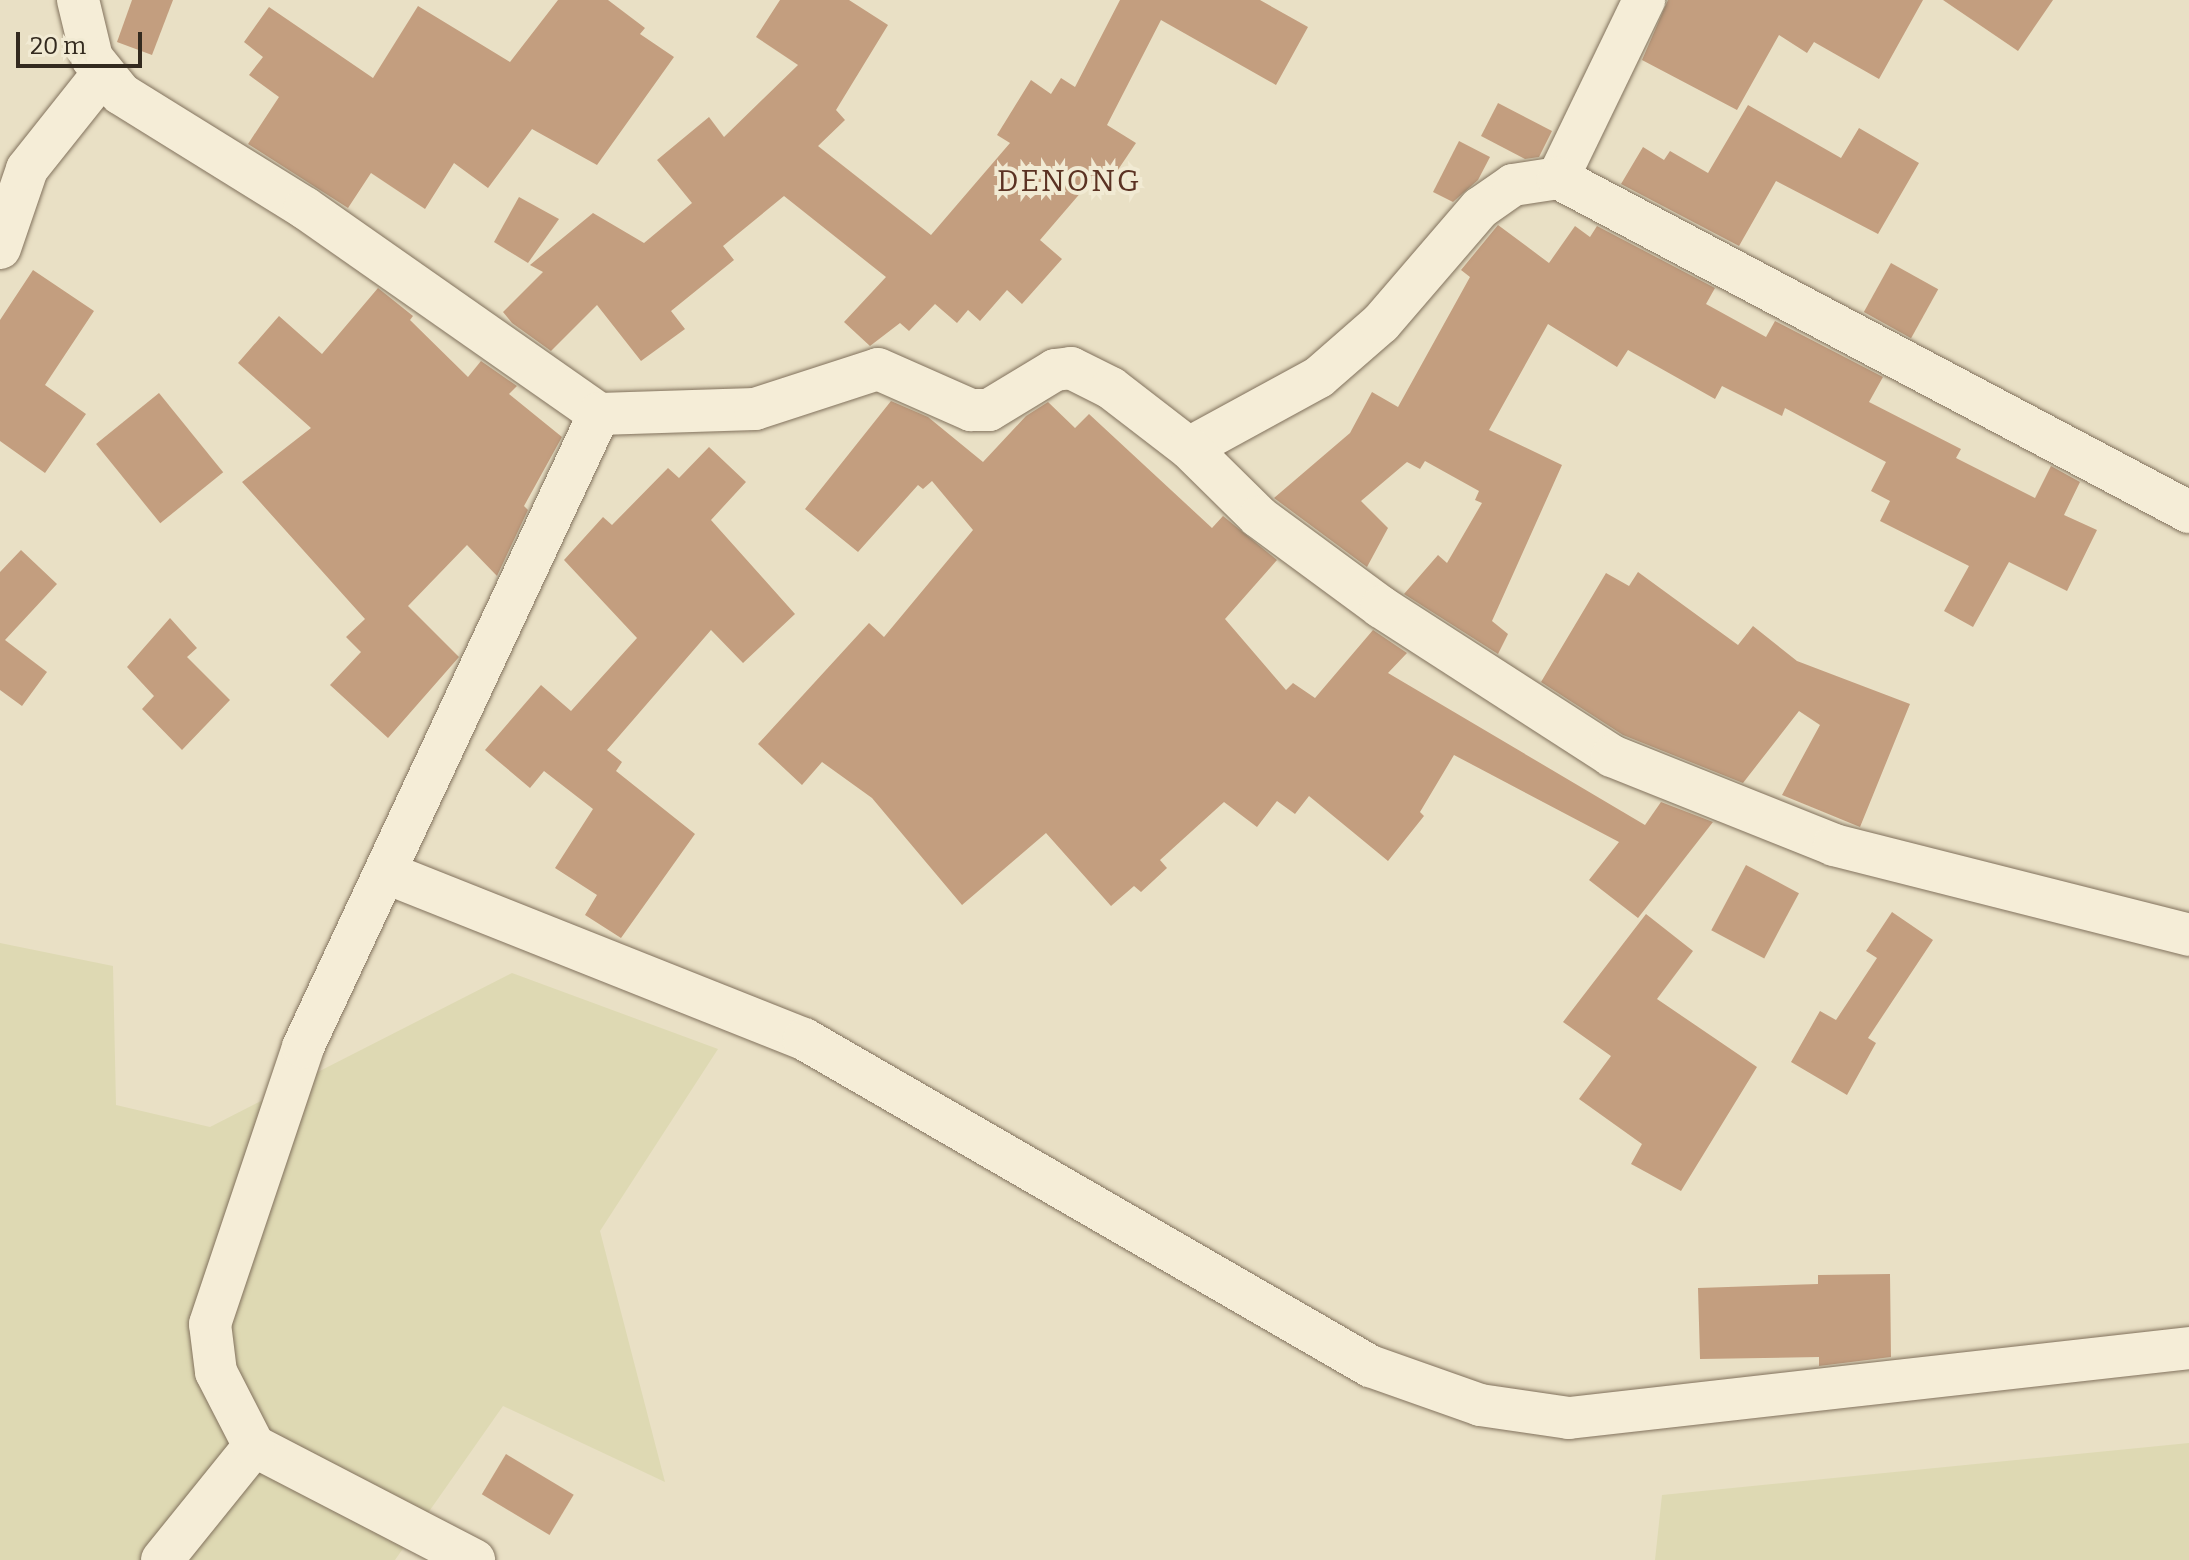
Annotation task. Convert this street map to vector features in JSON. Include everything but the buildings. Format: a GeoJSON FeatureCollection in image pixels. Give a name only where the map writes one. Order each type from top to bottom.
{"type":"FeatureCollection","features":[{"type":"Feature","properties":{"kind":"street"},"geometry":{"type":"LineString","coordinates":[[78,0],[101,76],[305,208],[599,414],[755,409],[878,369],[971,410],[989,410],[1055,370],[1071,368],[1101,381],[1189,448],[1259,517],[1381,607],[1612,756],[1834,845],[2189,935]]}},
{"type":"Feature","properties":{"kind":"street"},"geometry":{"type":"LineString","coordinates":[[1558,178],[1644,0]]}},
{"type":"Feature","properties":{"kind":"street"},"geometry":{"type":"LineString","coordinates":[[0,248],[27,169],[101,76]]}},
{"type":"Feature","properties":{"kind":"street"},"geometry":{"type":"LineString","coordinates":[[1189,448],[1319,377],[1381,323],[1480,208],[1513,185],[1558,178],[2189,512]]}},
{"type":"Feature","properties":{"kind":"street"},"geometry":{"type":"LineString","coordinates":[[474,1560],[254,1446],[216,1372],[210,1324],[303,1047],[389,874],[599,414]]}},
{"type":"Feature","properties":{"kind":"street"},"geometry":{"type":"LineString","coordinates":[[389,874],[804,1039],[1370,1366],[1480,1405],[1569,1418],[2189,1348]]}},
{"type":"Feature","properties":{"kind":"street"},"geometry":{"type":"LineString","coordinates":[[162,1560],[254,1446]]}},
{"type":"Feature","properties":{"kind":"shaded area"},"geometry":{"type":"Polygon","coordinates":[[[0,943],[113,966],[116,1105],[210,1127],[512,973],[718,1049],[600,1231],[665,1482],[503,1406],[395,1560],[0,1560],[0,943]]]}},
{"type":"Feature","properties":{"kind":"shaded area"},"geometry":{"type":"Polygon","coordinates":[[[2189,1443],[2189,1560],[1655,1560],[1662,1495],[2189,1443]]]}},
{"type":"Feature","properties":{"kind":"district","name":"DENONG"},"geometry":{"type":"Point","coordinates":[1069,181]}}]}
